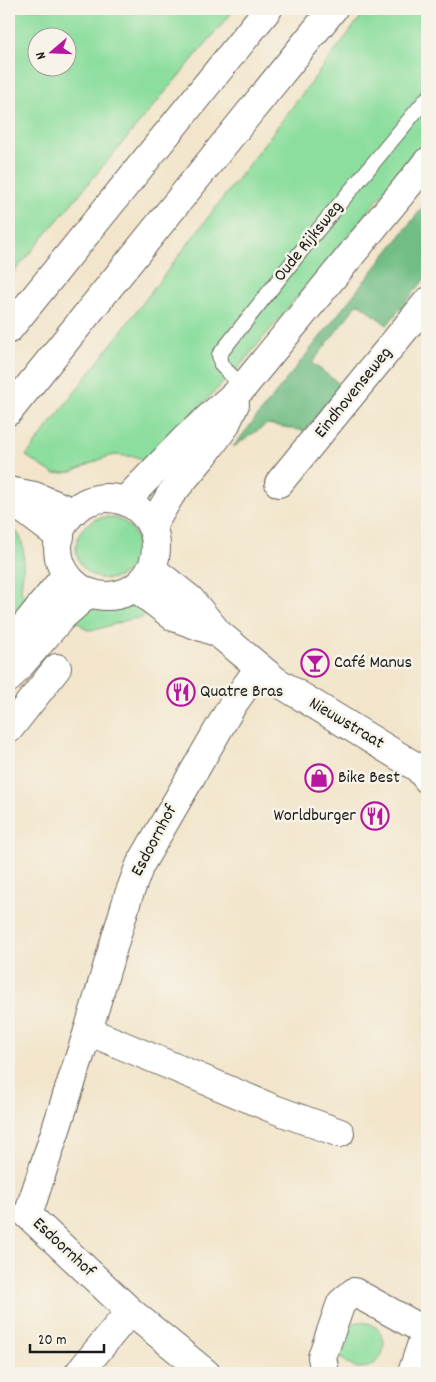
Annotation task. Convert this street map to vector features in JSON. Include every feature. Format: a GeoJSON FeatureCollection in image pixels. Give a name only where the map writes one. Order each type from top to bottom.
{"type":"FeatureCollection","features":[{"type":"Feature","properties":{"kind":"main road"},"geometry":{"type":"LineString","coordinates":[[9,329],[268,9]]}},
{"type":"Feature","properties":{"kind":"main road"},"geometry":{"type":"LineString","coordinates":[[9,412],[333,9]]}},
{"type":"Feature","properties":{"kind":"main road"},"geometry":{"type":"LineString","coordinates":[[126,501],[185,439],[243,387],[427,162]]}},
{"type":"Feature","properties":{"kind":"main road","name":"Eindhovenseweg"},"geometry":{"type":"LineString","coordinates":[[279,483],[427,302]]}},
{"type":"Feature","properties":{"kind":"main road"},"geometry":{"type":"LineString","coordinates":[[152,526],[171,494],[204,455],[225,426],[243,387]]}},
{"type":"Feature","properties":{"kind":"main road"},"geometry":{"type":"LineString","coordinates":[[19,497],[73,512]]}},
{"type":"Feature","properties":{"kind":"main road"},"geometry":{"type":"LineString","coordinates":[[19,497],[60,537]]}},
{"type":"Feature","properties":{"kind":"main road"},"geometry":{"type":"LineString","coordinates":[[114,498],[126,501],[141,511],[152,526],[156,536],[157,548],[144,578],[121,595],[105,597],[89,593],[76,586],[66,575],[60,562],[58,548],[66,521],[82,505],[98,499],[114,498]]}},
{"type":"Feature","properties":{"kind":"main road"},"geometry":{"type":"LineString","coordinates":[[9,645],[66,575]]}},
{"type":"Feature","properties":{"kind":"main road","name":"Nieuwstraat"},"geometry":{"type":"LineString","coordinates":[[144,578],[190,598],[218,633],[276,681],[418,768],[427,779]]}},
{"type":"Feature","properties":{"kind":"main road"},"geometry":{"type":"LineString","coordinates":[[9,678],[63,616],[89,593]]}},
{"type":"Feature","properties":{"kind":"main road"},"geometry":{"type":"LineString","coordinates":[[9,729],[57,668]]}},
{"type":"Feature","properties":{"kind":"main road","name":"Esdoornhof"},"geometry":{"type":"LineString","coordinates":[[206,1373],[130,1311],[28,1216],[88,1031],[128,897],[140,865],[233,704],[259,668]]}},
{"type":"Feature","properties":{"kind":"main road"},"geometry":{"type":"LineString","coordinates":[[88,1031],[274,1108],[340,1133]]}},
{"type":"Feature","properties":{"kind":"main road"},"geometry":{"type":"LineString","coordinates":[[325,1373],[322,1357],[341,1302],[354,1292],[426,1332],[412,1373]]}},
{"type":"Feature","properties":{"kind":"main road"},"geometry":{"type":"LineString","coordinates":[[80,1373],[130,1311]]}},
{"type":"Feature","properties":{"kind":"lane","name":"Oude Rijksweg"},"geometry":{"type":"LineString","coordinates":[[243,387],[221,365],[219,355],[317,231],[427,98]]}},
{"type":"Feature","properties":{"kind":"green space"},"geometry":{"type":"Polygon","coordinates":[[[9,9],[235,9],[9,278],[9,9]]]}},
{"type":"Feature","properties":{"kind":"green space"},"geometry":{"type":"Polygon","coordinates":[[[367,9],[427,9],[427,140],[239,367],[145,462],[137,457],[114,455],[72,472],[54,474],[26,456],[367,9]]]}},
{"type":"Feature","properties":{"kind":"green space"},"geometry":{"type":"Polygon","coordinates":[[[427,202],[427,276],[387,325],[358,303],[312,363],[341,385],[305,431],[267,424],[233,447],[427,202]]]}},
{"type":"Feature","properties":{"kind":"green space"},"geometry":{"type":"Polygon","coordinates":[[[107,517],[119,519],[129,526],[136,536],[138,548],[136,560],[129,570],[119,577],[107,579],[95,577],[85,570],[78,560],[76,548],[78,536],[85,526],[95,519],[107,517]]]}},
{"type":"Feature","properties":{"kind":"green space"},"geometry":{"type":"Polygon","coordinates":[[[9,527],[16,531],[23,546],[21,592],[30,601],[9,627],[9,527]]]}},
{"type":"Feature","properties":{"kind":"green space"},"geometry":{"type":"Polygon","coordinates":[[[136,606],[150,610],[142,618],[131,619],[98,629],[87,630],[75,620],[75,616],[94,607],[111,608],[136,606]]]}},
{"type":"Feature","properties":{"kind":"green space"},"geometry":{"type":"Polygon","coordinates":[[[361,1322],[374,1326],[380,1332],[384,1345],[380,1358],[374,1364],[361,1368],[348,1364],[342,1358],[338,1345],[342,1332],[348,1326],[361,1322]]]}},
{"type":"Feature","properties":{"kind":"place","name":"Café Manus"},"geometry":{"type":"Point","coordinates":[315,663]}},
{"type":"Feature","properties":{"kind":"place","name":"Quatre Bras"},"geometry":{"type":"Point","coordinates":[181,692]}},
{"type":"Feature","properties":{"kind":"place","name":"Bike Best"},"geometry":{"type":"Point","coordinates":[319,778]}},
{"type":"Feature","properties":{"kind":"place","name":"Worldburger"},"geometry":{"type":"Point","coordinates":[375,816]}}]}
